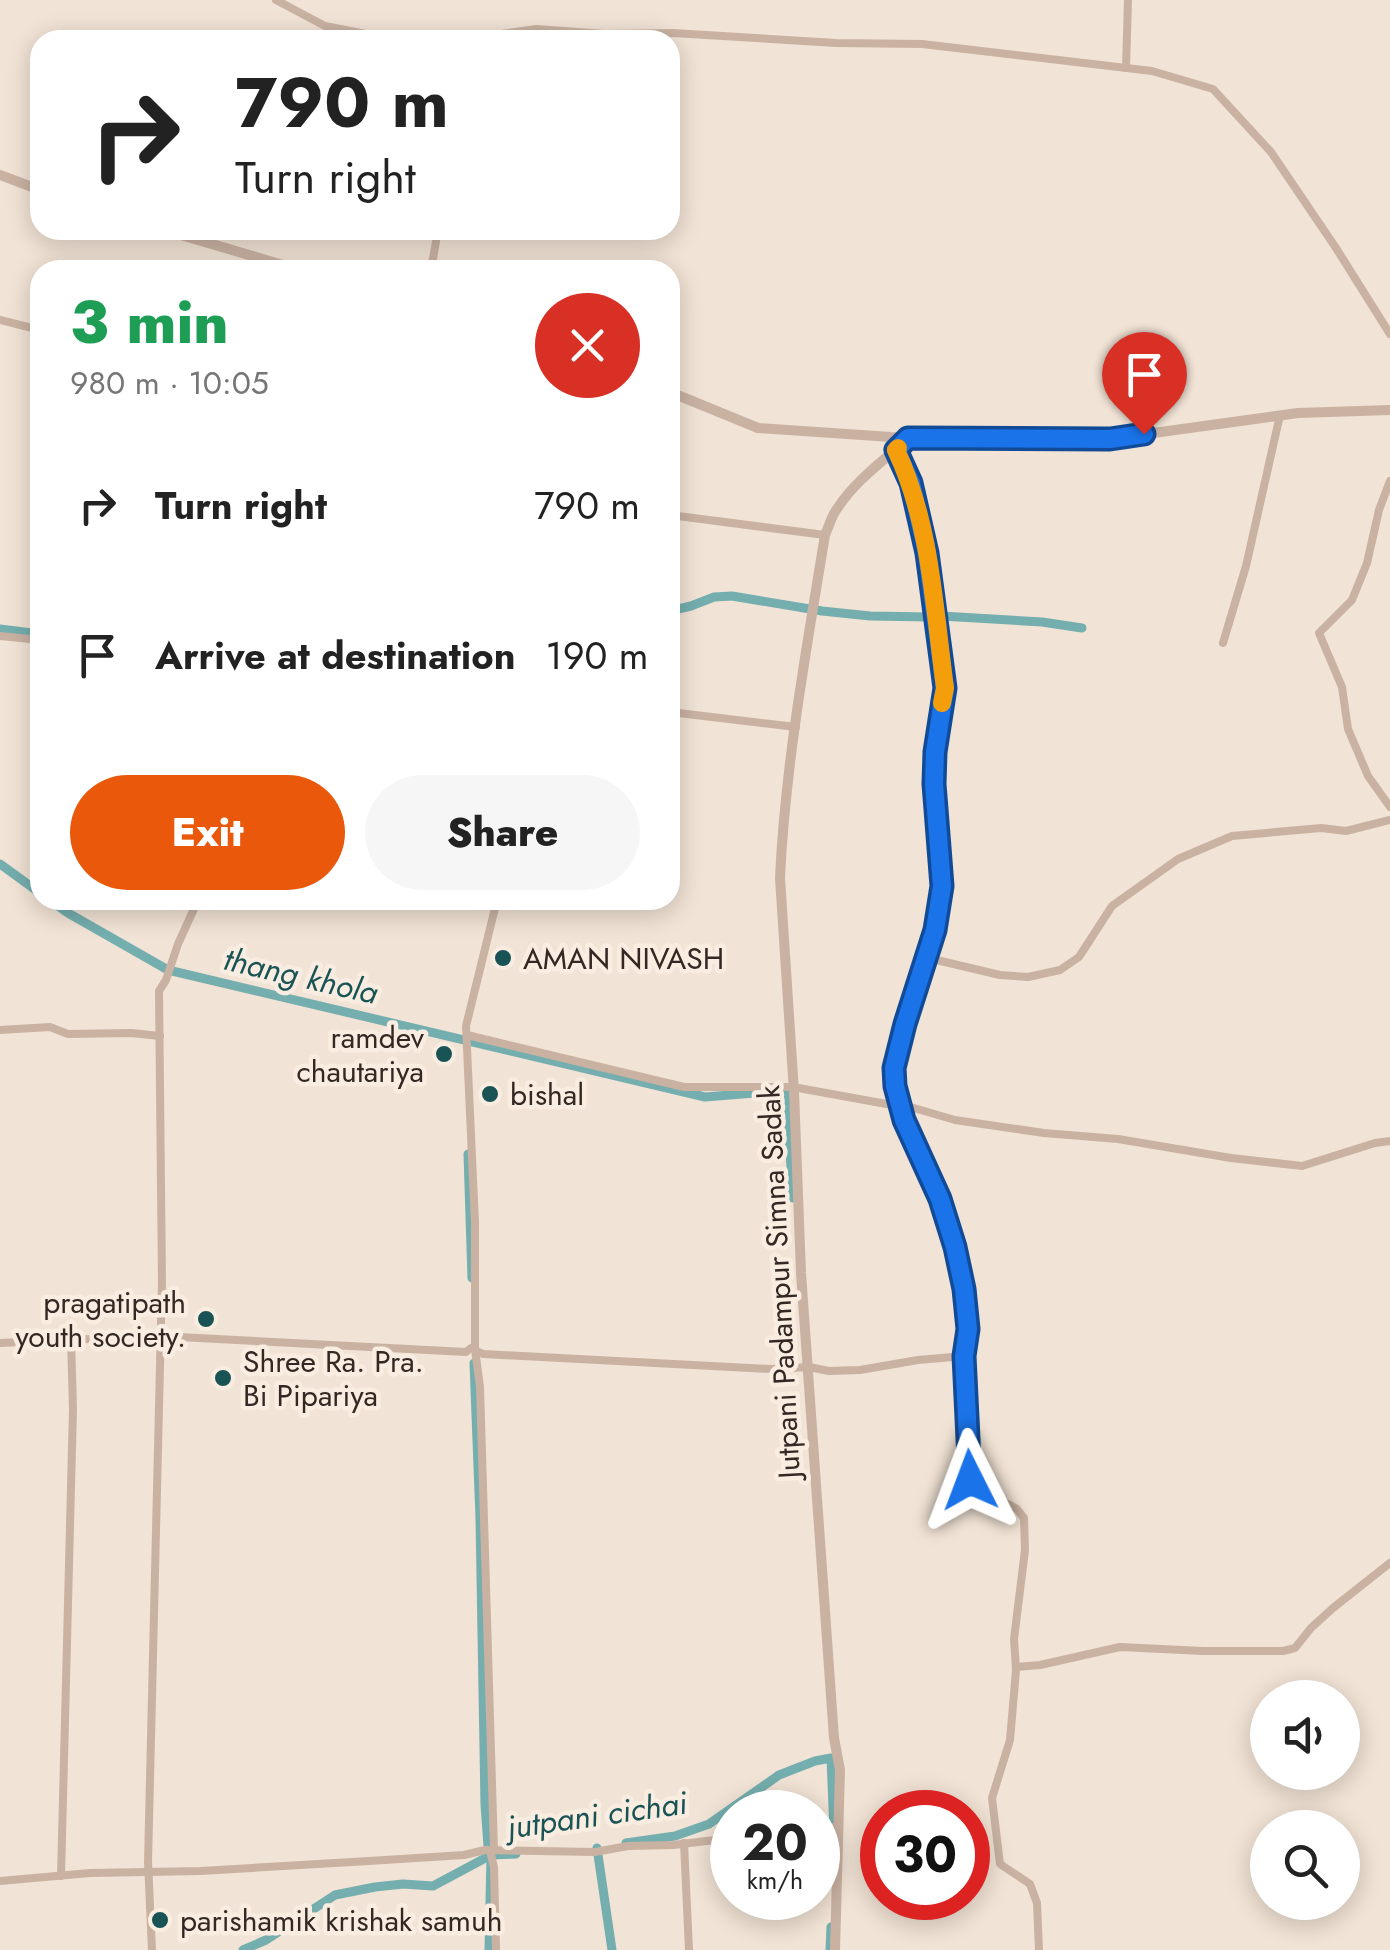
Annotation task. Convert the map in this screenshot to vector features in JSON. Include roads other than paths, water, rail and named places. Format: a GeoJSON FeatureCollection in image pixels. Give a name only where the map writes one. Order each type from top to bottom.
{"type":"FeatureCollection","features":[{"type":"Feature","properties":{"kind":"street"},"geometry":{"type":"LineString","coordinates":[[276,0],[326,26],[346,30]]}},
{"type":"Feature","properties":{"kind":"street"},"geometry":{"type":"LineString","coordinates":[[1126,68],[1128,0]]}},
{"type":"Feature","properties":{"kind":"street"},"geometry":{"type":"LineString","coordinates":[[680,33],[836,44],[922,44],[1152,72],[1213,89],[1271,152],[1390,334]]}},
{"type":"Feature","properties":{"kind":"street"},"geometry":{"type":"LineString","coordinates":[[0,174],[30,186]]}},
{"type":"Feature","properties":{"kind":"street"},"geometry":{"type":"LineString","coordinates":[[198,240],[266,260]]}},
{"type":"Feature","properties":{"kind":"street"},"geometry":{"type":"LineString","coordinates":[[0,320],[30,328]]}},
{"type":"Feature","properties":{"kind":"street"},"geometry":{"type":"LineString","coordinates":[[680,396],[758,428],[908,438],[1110,439],[1298,413],[1390,410]]}},
{"type":"Feature","properties":{"kind":"street"},"geometry":{"type":"LineString","coordinates":[[1223,643],[1246,566],[1280,416]]}},
{"type":"Feature","properties":{"kind":"street","name":"Jutpani Padampur Simna Sadak"},"geometry":{"type":"LineString","coordinates":[[840,1790],[803,1368],[793,1087],[780,878],[796,726],[826,536],[836,508],[908,438]]}},
{"type":"Feature","properties":{"kind":"street"},"geometry":{"type":"LineString","coordinates":[[896,450],[911,483],[927,553],[945,688],[934,784],[942,886],[928,958],[894,1068],[895,1086],[904,1120],[940,1199],[964,1289],[972,1494],[984,1502],[1008,1504],[1024,1518],[1026,1550],[1014,1638],[1016,1667],[1010,1740],[992,1798],[1000,1864],[1030,1884],[1037,1902],[1039,1950]]}},
{"type":"Feature","properties":{"kind":"street"},"geometry":{"type":"LineString","coordinates":[[1390,481],[1352,600],[1319,633],[1342,687],[1348,729],[1368,776],[1390,807]]}},
{"type":"Feature","properties":{"kind":"street"},"geometry":{"type":"LineString","coordinates":[[680,516],[826,536]]}},
{"type":"Feature","properties":{"kind":"street"},"geometry":{"type":"LineString","coordinates":[[0,636],[30,639]]}},
{"type":"Feature","properties":{"kind":"street"},"geometry":{"type":"LineString","coordinates":[[680,713],[796,726]]}},
{"type":"Feature","properties":{"kind":"street"},"geometry":{"type":"LineString","coordinates":[[928,958],[1000,975],[1028,977],[1060,970],[1079,958],[1112,906],[1178,859],[1232,836],[1321,828],[1346,832],[1390,820]]}},
{"type":"Feature","properties":{"kind":"street"},"geometry":{"type":"LineString","coordinates":[[152,1950],[148,1871],[162,1284],[159,991],[193,910]]}},
{"type":"Feature","properties":{"kind":"street"},"geometry":{"type":"LineString","coordinates":[[494,910],[466,1026],[476,1223],[474,1349],[480,1387],[490,1850],[496,1950]]}},
{"type":"Feature","properties":{"kind":"street"},"geometry":{"type":"LineString","coordinates":[[0,1030],[50,1027],[68,1034],[132,1032],[160,1036]]}},
{"type":"Feature","properties":{"kind":"street"},"geometry":{"type":"LineString","coordinates":[[467,1036],[684,1087],[793,1087],[900,1104],[955,1120],[1302,1166],[1390,1140]]}},
{"type":"Feature","properties":{"kind":"street"},"geometry":{"type":"LineString","coordinates":[[0,1343],[159,1336],[466,1352],[474,1349],[483,1354],[828,1370],[860,1370],[964,1356]]}},
{"type":"Feature","properties":{"kind":"street"},"geometry":{"type":"LineString","coordinates":[[61,1876],[71,1340]]}},
{"type":"Feature","properties":{"kind":"street"},"geometry":{"type":"LineString","coordinates":[[1016,1667],[1120,1647],[1203,1651],[1294,1648],[1310,1628],[1390,1563]]}},
{"type":"Feature","properties":{"kind":"street"},"geometry":{"type":"LineString","coordinates":[[0,1880],[350,1862],[490,1850],[594,1852],[710,1840]]}},
{"type":"Feature","properties":{"kind":"street"},"geometry":{"type":"LineString","coordinates":[[684,1843],[689,1950]]}},
{"type":"Feature","properties":{"kind":"street","name":"Jutpani Padampur Simna Sadak"},"geometry":{"type":"LineString","coordinates":[[835,1950],[836,1920]]}},
{"type":"Feature","properties":{"kind":"waterway"},"geometry":{"type":"LineString","coordinates":[[680,609],[714,597],[732,596],[822,611],[930,617]]}},
{"type":"Feature","properties":{"kind":"waterway"},"geometry":{"type":"LineString","coordinates":[[941,616],[1082,628]]}},
{"type":"Feature","properties":{"kind":"waterway"},"geometry":{"type":"LineString","coordinates":[[0,629],[30,633]]}},
{"type":"Feature","properties":{"kind":"waterway","name":"thang khola"},"geometry":{"type":"LineString","coordinates":[[0,864],[30,886]]}},
{"type":"Feature","properties":{"kind":"waterway","name":"thang khola"},"geometry":{"type":"LineString","coordinates":[[64,910],[168,970],[705,1097],[791,1090]]}},
{"type":"Feature","properties":{"kind":"waterway"},"geometry":{"type":"LineString","coordinates":[[786,1091],[793,1198]]}},
{"type":"Feature","properties":{"kind":"waterway"},"geometry":{"type":"LineString","coordinates":[[468,1154],[472,1278]]}},
{"type":"Feature","properties":{"kind":"waterway"},"geometry":{"type":"LineString","coordinates":[[474,1363],[485,1805],[491,1855],[489,1950]]}},
{"type":"Feature","properties":{"kind":"waterway","name":"jutpani cichai"},"geometry":{"type":"LineString","coordinates":[[758,1790],[779,1775],[831,1758],[832,1790]]}},
{"type":"Feature","properties":{"kind":"waterway","name":"jutpani cichai"},"geometry":{"type":"LineString","coordinates":[[626,1843],[675,1836],[710,1823]]}},
{"type":"Feature","properties":{"kind":"waterway"},"geometry":{"type":"LineString","coordinates":[[597,1848],[612,1950]]}},
{"type":"Feature","properties":{"kind":"waterway","name":"jutpani cichai"},"geometry":{"type":"LineString","coordinates":[[243,1950],[266,1940],[335,1895],[403,1884],[433,1886],[491,1855],[516,1854]]}},
{"type":"Feature","properties":{"kind":"waterway","name":"jutpani cichai"},"geometry":{"type":"LineString","coordinates":[[830,1950],[831,1927]]}},
{"type":"Feature","properties":{"kind":"place","name":"AMAN NIVASH"},"geometry":{"type":"Point","coordinates":[503,958]}},
{"type":"Feature","properties":{"kind":"place","name":"ramdev chautariya"},"geometry":{"type":"Point","coordinates":[444,1054]}},
{"type":"Feature","properties":{"kind":"place","name":"bishal"},"geometry":{"type":"Point","coordinates":[490,1094]}},
{"type":"Feature","properties":{"kind":"place","name":"pragatipath youth society."},"geometry":{"type":"Point","coordinates":[206,1319]}},
{"type":"Feature","properties":{"kind":"place","name":"Shree Ra. Pra. Bi Pipariya"},"geometry":{"type":"Point","coordinates":[223,1378]}},
{"type":"Feature","properties":{"kind":"place","name":"parishamik krishak samuh"},"geometry":{"type":"Point","coordinates":[160,1920]}}]}
